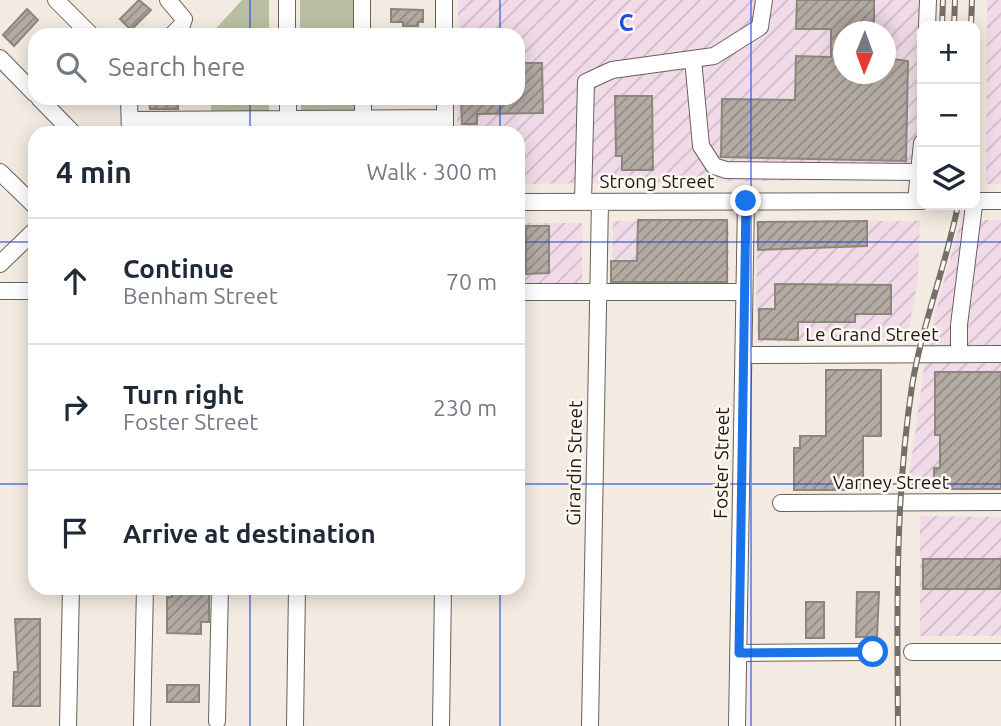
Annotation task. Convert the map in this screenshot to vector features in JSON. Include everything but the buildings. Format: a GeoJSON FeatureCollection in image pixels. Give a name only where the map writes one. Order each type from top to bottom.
{"type":"FeatureCollection","features":[{"type":"Feature","properties":{"kind":"street"},"geometry":{"type":"LineString","coordinates":[[56,0],[84,28]]}},
{"type":"Feature","properties":{"kind":"street"},"geometry":{"type":"LineString","coordinates":[[168,0],[184,19],[180,28]]}},
{"type":"Feature","properties":{"kind":"street"},"geometry":{"type":"LineString","coordinates":[[287,0],[288,28]]}},
{"type":"Feature","properties":{"kind":"street"},"geometry":{"type":"LineString","coordinates":[[362,0],[362,28]]}},
{"type":"Feature","properties":{"kind":"street"},"geometry":{"type":"LineString","coordinates":[[444,0],[444,28]]}},
{"type":"Feature","properties":{"kind":"street"},"geometry":{"type":"LineString","coordinates":[[764,0],[760,27],[714,56],[694,59],[701,146],[714,166],[726,170],[917,172]]}},
{"type":"Feature","properties":{"kind":"street"},"geometry":{"type":"LineString","coordinates":[[927,21],[928,0]]}},
{"type":"Feature","properties":{"kind":"street"},"geometry":{"type":"LineString","coordinates":[[0,58],[28,87]]}},
{"type":"Feature","properties":{"kind":"street","name":"Girardin Street"},"geometry":{"type":"LineString","coordinates":[[590,726],[598,292],[586,82],[612,70],[694,59]]}},
{"type":"Feature","properties":{"kind":"street"},"geometry":{"type":"LineString","coordinates":[[46,105],[66,126]]}},
{"type":"Feature","properties":{"kind":"street"},"geometry":{"type":"LineString","coordinates":[[129,105],[130,126],[288,126],[363,118],[445,125],[445,105]]}},
{"type":"Feature","properties":{"kind":"street"},"geometry":{"type":"LineString","coordinates":[[288,105],[288,126]]}},
{"type":"Feature","properties":{"kind":"street"},"geometry":{"type":"LineString","coordinates":[[363,105],[363,118]]}},
{"type":"Feature","properties":{"kind":"street"},"geometry":{"type":"LineString","coordinates":[[0,172],[28,199]]}},
{"type":"Feature","properties":{"kind":"street","name":"Foster Street"},"geometry":{"type":"LineString","coordinates":[[737,726],[746,201]]}},
{"type":"Feature","properties":{"kind":"street","name":"Strong Street"},"geometry":{"type":"LineString","coordinates":[[525,202],[917,201]]}},
{"type":"Feature","properties":{"kind":"street"},"geometry":{"type":"LineString","coordinates":[[980,203],[1001,201]]}},
{"type":"Feature","properties":{"kind":"street"},"geometry":{"type":"LineString","coordinates":[[959,354],[959,325],[973,210]]}},
{"type":"Feature","properties":{"kind":"street"},"geometry":{"type":"LineString","coordinates":[[0,264],[28,237]]}},
{"type":"Feature","properties":{"kind":"street"},"geometry":{"type":"LineString","coordinates":[[0,291],[28,291]]}},
{"type":"Feature","properties":{"kind":"street"},"geometry":{"type":"LineString","coordinates":[[525,292],[744,292]]}},
{"type":"Feature","properties":{"kind":"street","name":"Le Grand Street"},"geometry":{"type":"LineString","coordinates":[[744,355],[1001,354]]}},
{"type":"Feature","properties":{"kind":"street","name":"Varney Street"},"geometry":{"type":"LineString","coordinates":[[781,503],[1001,502]]}},
{"type":"Feature","properties":{"kind":"street"},"geometry":{"type":"LineString","coordinates":[[68,726],[71,595]]}},
{"type":"Feature","properties":{"kind":"street"},"geometry":{"type":"LineString","coordinates":[[142,726],[145,595]]}},
{"type":"Feature","properties":{"kind":"street"},"geometry":{"type":"LineString","coordinates":[[217,721],[220,595]]}},
{"type":"Feature","properties":{"kind":"street"},"geometry":{"type":"LineString","coordinates":[[295,726],[297,595]]}},
{"type":"Feature","properties":{"kind":"street"},"geometry":{"type":"LineString","coordinates":[[442,726],[443,595]]}},
{"type":"Feature","properties":{"kind":"street"},"geometry":{"type":"LineString","coordinates":[[739,653],[873,652]]}},
{"type":"Feature","properties":{"kind":"street"},"geometry":{"type":"LineString","coordinates":[[912,652],[1001,652]]}},
{"type":"Feature","properties":{"kind":"shaded area"},"geometry":{"type":"Polygon","coordinates":[[[458,0],[936,0],[936,21],[917,21],[917,179],[525,184],[525,126],[457,126],[457,105],[525,105],[525,28],[458,28],[458,0]]]}},
{"type":"Feature","properties":{"kind":"shaded area"},"geometry":{"type":"Polygon","coordinates":[[[987,0],[1001,0],[1001,184],[986,184],[987,0]]]}},
{"type":"Feature","properties":{"kind":"shaded area"},"geometry":{"type":"Polygon","coordinates":[[[961,220],[1001,220],[1001,490],[907,491],[928,339],[961,220]]]}},
{"type":"Feature","properties":{"kind":"shaded area"},"geometry":{"type":"Polygon","coordinates":[[[613,221],[729,222],[729,289],[612,288],[613,221]]]}},
{"type":"Feature","properties":{"kind":"shaded area"},"geometry":{"type":"Polygon","coordinates":[[[756,221],[920,221],[918,279],[907,338],[757,342],[756,221]]]}},
{"type":"Feature","properties":{"kind":"shaded area"},"geometry":{"type":"Polygon","coordinates":[[[525,223],[582,223],[582,287],[525,287],[525,223]]]}},
{"type":"Feature","properties":{"kind":"shaded area"},"geometry":{"type":"Polygon","coordinates":[[[920,516],[1001,517],[1001,636],[920,636],[920,516]]]}},
{"type":"Feature","properties":{"kind":"green space"},"geometry":{"type":"Polygon","coordinates":[[[242,0],[269,0],[269,28],[216,28],[242,0]]]}},
{"type":"Feature","properties":{"kind":"green space"},"geometry":{"type":"Polygon","coordinates":[[[300,0],[355,0],[355,28],[300,28],[300,0]]]}},
{"type":"Feature","properties":{"kind":"green space"},"geometry":{"type":"Polygon","coordinates":[[[211,105],[269,105],[269,113],[211,112],[211,105]]]}},
{"type":"Feature","properties":{"kind":"green space"},"geometry":{"type":"Polygon","coordinates":[[[301,105],[355,105],[355,112],[301,112],[301,105]]]}},
{"type":"Feature","properties":{"kind":"green space"},"geometry":{"type":"Polygon","coordinates":[[[428,121],[428,126],[300,126],[300,123],[428,121]]]}},
{"type":"Feature","properties":{"kind":"green space"},"geometry":{"type":"Polygon","coordinates":[[[269,123],[269,126],[181,126],[269,123]]]}},
{"type":"Feature","properties":{"kind":"railway"},"geometry":{"type":"LineString","coordinates":[[942,21],[943,0]]}},
{"type":"Feature","properties":{"kind":"railway"},"geometry":{"type":"LineString","coordinates":[[954,21],[955,0]]}},
{"type":"Feature","properties":{"kind":"railway"},"geometry":{"type":"LineString","coordinates":[[971,21],[972,0]]}},
{"type":"Feature","properties":{"kind":"railway"},"geometry":{"type":"LineString","coordinates":[[898,726],[898,556],[906,428],[916,363],[957,210]]}},
{"type":"Feature","properties":{"kind":"route"},"geometry":{"type":"LineString","coordinates":[[746,201],[739,653],[873,652]]}}]}
